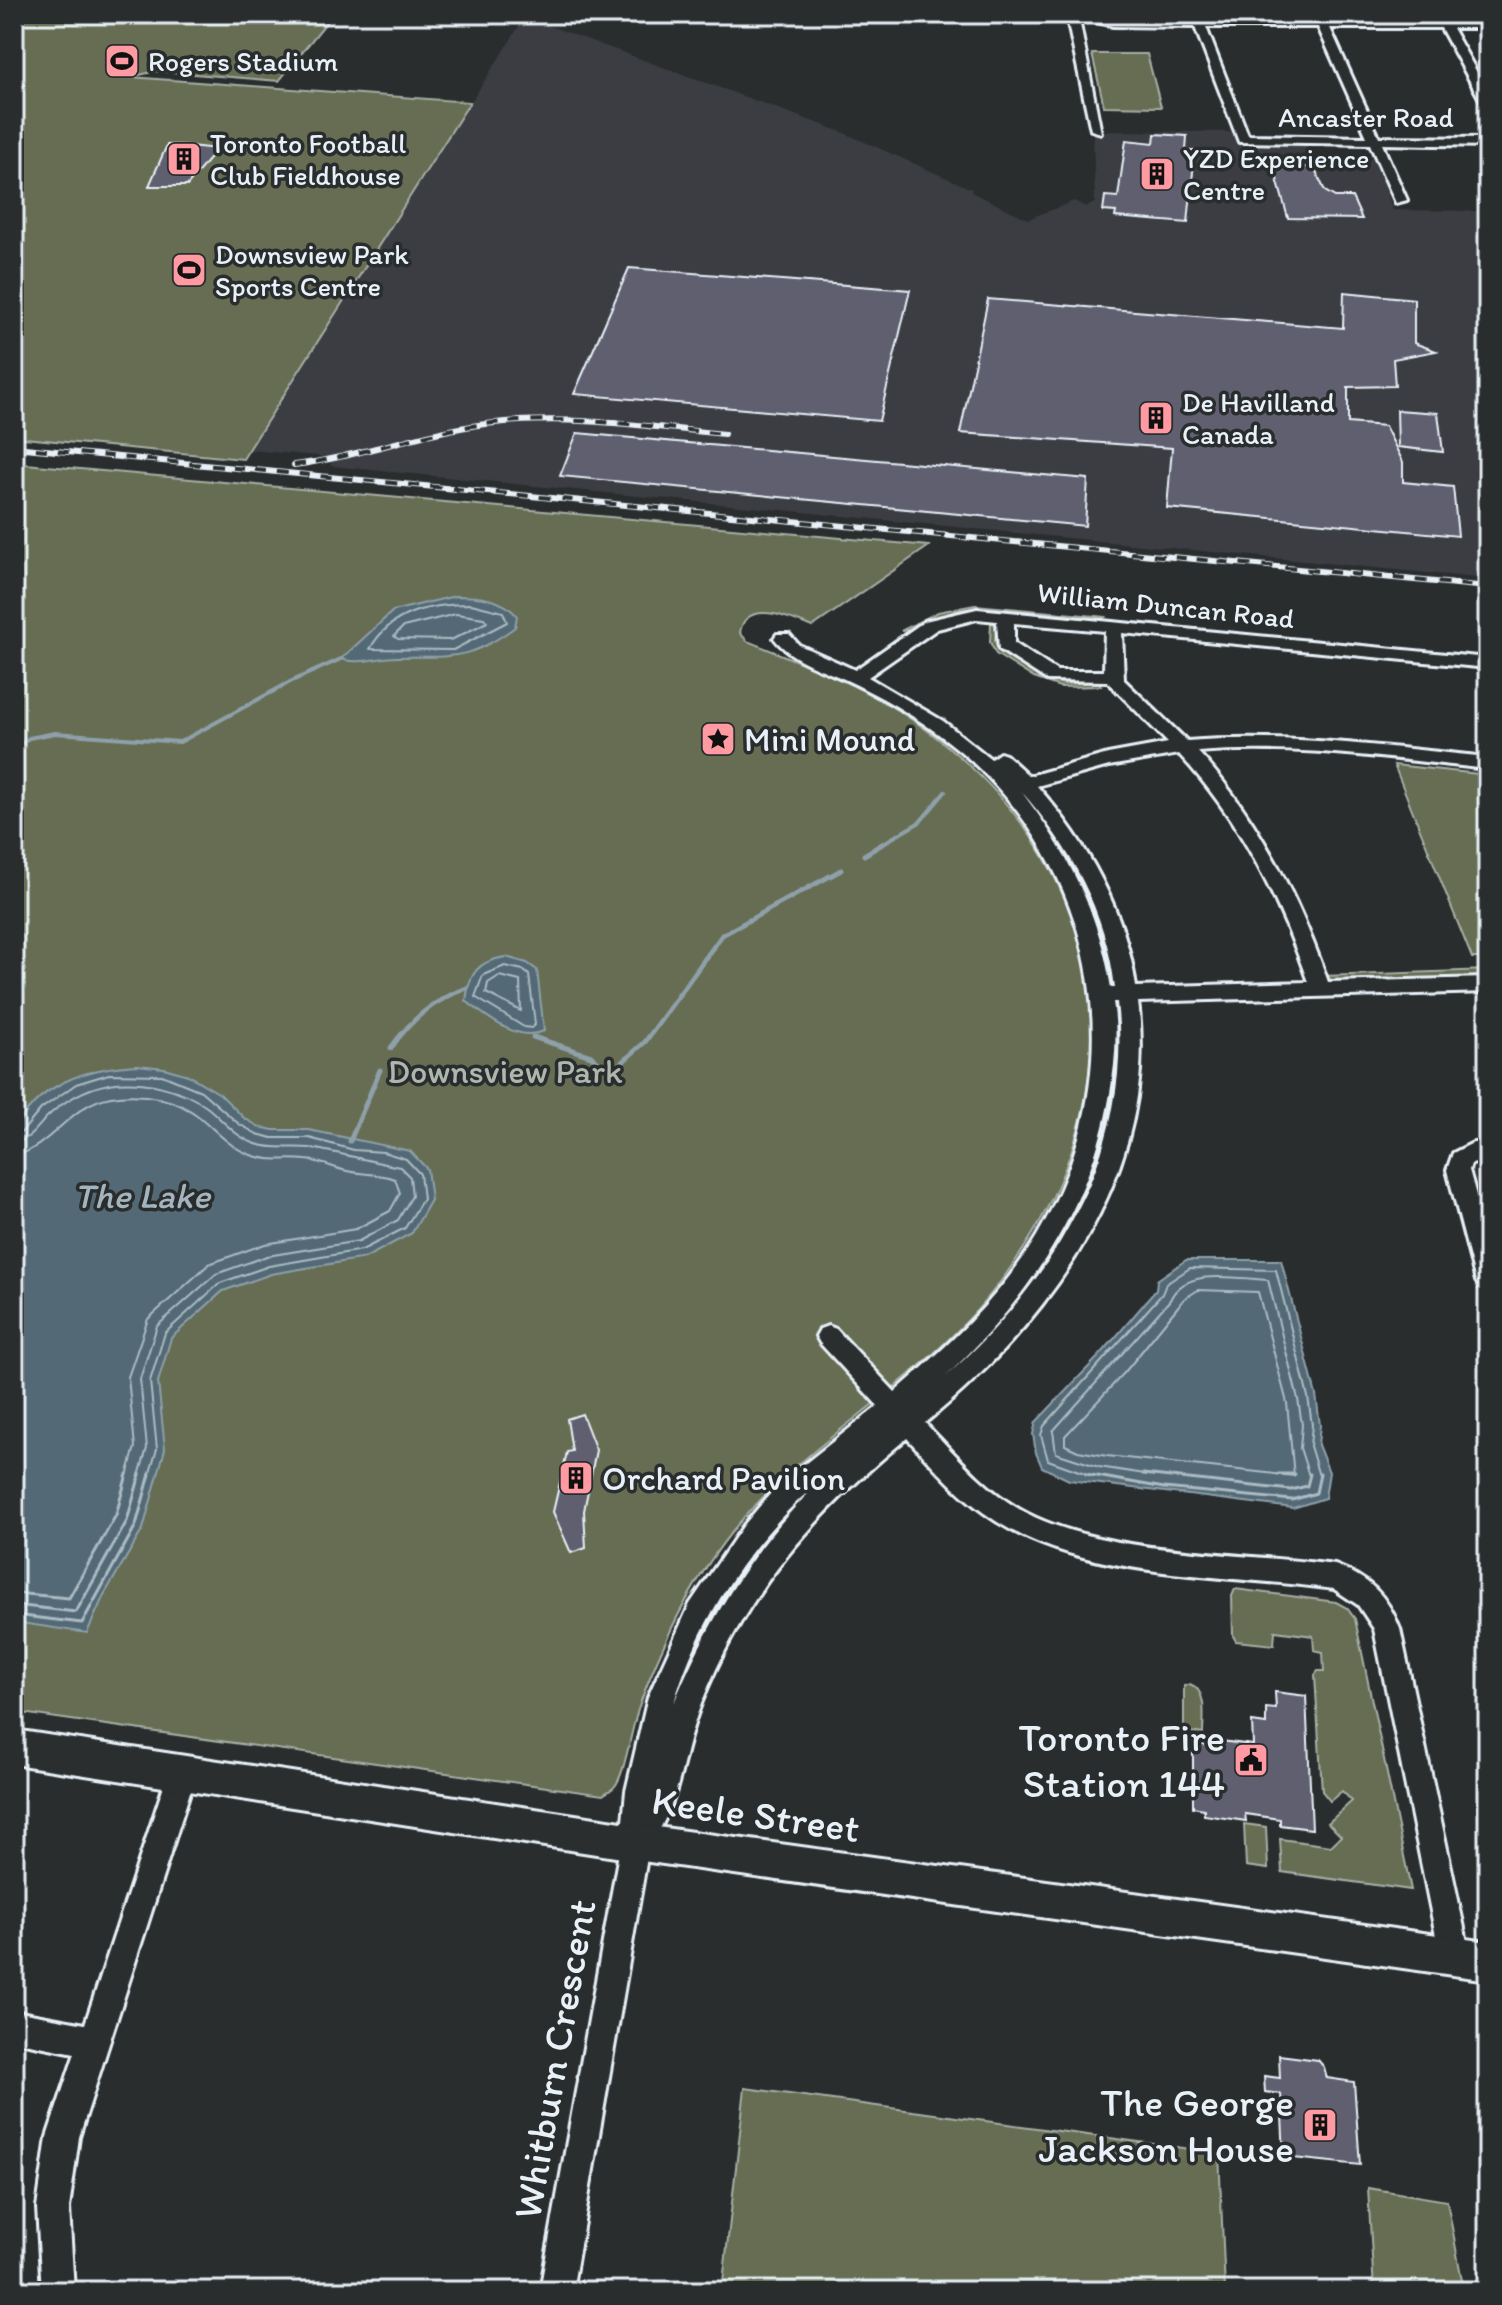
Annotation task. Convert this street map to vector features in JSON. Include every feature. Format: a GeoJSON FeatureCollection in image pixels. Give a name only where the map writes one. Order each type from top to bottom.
{"type":"FeatureCollection","features":[{"type":"Feature","properties":{"kind":"main road","name":"Keele Street"},"geometry":{"type":"LineString","coordinates":[[14,1747],[183,1770],[635,1842],[1472,1958]]}},
{"type":"Feature","properties":{"kind":"street"},"geometry":{"type":"LineString","coordinates":[[1072,14],[1097,130]]}},
{"type":"Feature","properties":{"kind":"street","name":"Ancaster Road"},"geometry":{"type":"LineString","coordinates":[[1197,19],[1243,139],[1488,142]]}},
{"type":"Feature","properties":{"kind":"street"},"geometry":{"type":"LineString","coordinates":[[1320,19],[1401,200]]}},
{"type":"Feature","properties":{"kind":"street"},"geometry":{"type":"LineString","coordinates":[[1442,19],[1488,103]]}},
{"type":"Feature","properties":{"kind":"street"},"geometry":{"type":"LineString","coordinates":[[1095,20],[1442,19],[1488,25]]}},
{"type":"Feature","properties":{"kind":"street","name":"William Duncan Road"},"geometry":{"type":"LineString","coordinates":[[862,673],[931,625],[977,614],[1488,663]]}},
{"type":"Feature","properties":{"kind":"street"},"geometry":{"type":"LineString","coordinates":[[1006,615],[1005,645],[1038,669],[1062,678],[1113,676]]}},
{"type":"Feature","properties":{"kind":"street"},"geometry":{"type":"LineString","coordinates":[[1114,626],[1113,676],[1215,785],[1266,857],[1294,915],[1321,991]]}},
{"type":"Feature","properties":{"kind":"street"},"geometry":{"type":"LineString","coordinates":[[764,630],[783,638],[802,639],[862,673],[912,692],[949,718],[1017,785],[1069,841],[1104,902],[1118,946],[1128,996],[1130,1055],[1127,1099],[1110,1165],[1092,1209],[1067,1255],[1010,1330],[954,1387],[903,1414]]}},
{"type":"Feature","properties":{"kind":"street"},"geometry":{"type":"LineString","coordinates":[[1017,785],[1108,760],[1182,747],[1235,743],[1301,744],[1488,763]]}},
{"type":"Feature","properties":{"kind":"street"},"geometry":{"type":"LineString","coordinates":[[903,1414],[989,1319],[1045,1243],[1085,1157],[1102,1096],[1106,1046],[1104,995],[1093,942],[1081,903],[1017,785]]}},
{"type":"Feature","properties":{"kind":"street"},"geometry":{"type":"LineString","coordinates":[[1104,995],[1488,985]]}},
{"type":"Feature","properties":{"kind":"street"},"geometry":{"type":"LineString","coordinates":[[1488,1152],[1473,1152],[1461,1159],[1458,1170],[1488,1281]]}},
{"type":"Feature","properties":{"kind":"street"},"geometry":{"type":"LineString","coordinates":[[828,1336],[967,1485],[991,1505],[1023,1524],[1101,1548],[1335,1577],[1361,1590],[1374,1601],[1387,1629],[1472,1958]]}},
{"type":"Feature","properties":{"kind":"street","name":"Whitburn Crescent"},"geometry":{"type":"LineString","coordinates":[[556,2291],[635,1842],[642,1771],[671,1667],[693,1619],[723,1572],[786,1494],[903,1414]]}},
{"type":"Feature","properties":{"kind":"street"},"geometry":{"type":"LineString","coordinates":[[58,2291],[53,2208],[63,2137],[183,1770]]}},
{"type":"Feature","properties":{"kind":"street"},"geometry":{"type":"LineString","coordinates":[[14,2026],[93,2041]]}},
{"type":"Feature","properties":{"kind":"shaded area"},"geometry":{"type":"Polygon","coordinates":[[[525,17],[842,132],[972,189],[971,192],[1028,219],[1074,201],[1086,207],[1095,203],[1093,131],[1232,132],[1238,144],[1307,144],[1313,159],[1375,159],[1393,210],[1477,211],[1488,234],[1488,579],[331,466],[329,457],[249,450],[525,17]]]}},
{"type":"Feature","properties":{"kind":"green space","name":"Downsview Park Sports Centre"},"geometry":{"type":"Polygon","coordinates":[[[14,14],[333,14],[279,81],[157,71],[130,77],[470,102],[243,459],[14,437],[14,14]]]}},
{"type":"Feature","properties":{"kind":"green space"},"geometry":{"type":"Polygon","coordinates":[[[1092,54],[1147,54],[1161,107],[1104,106],[1092,54]]]}},
{"type":"Feature","properties":{"kind":"green space","name":"Downsview Park"},"geometry":{"type":"Polygon","coordinates":[[[14,463],[929,546],[812,627],[782,616],[760,613],[744,622],[740,633],[747,641],[826,673],[900,712],[946,745],[1008,806],[1053,873],[1080,944],[1092,1018],[1087,1092],[1066,1166],[1030,1239],[979,1308],[920,1366],[792,1470],[734,1529],[714,1556],[695,1585],[654,1668],[636,1715],[619,1780],[603,1795],[14,1712],[14,463]]]}},
{"type":"Feature","properties":{"kind":"green space"},"geometry":{"type":"Polygon","coordinates":[[[975,605],[1105,617],[1099,620],[1012,609],[977,608],[952,612],[901,631],[938,612],[975,605]]]}},
{"type":"Feature","properties":{"kind":"green space"},"geometry":{"type":"Polygon","coordinates":[[[991,623],[996,624],[995,641],[1000,652],[1038,676],[1063,684],[1099,682],[1101,686],[1060,687],[1034,678],[996,654],[990,642],[991,623]]]}},
{"type":"Feature","properties":{"kind":"green space"},"geometry":{"type":"Polygon","coordinates":[[[1394,765],[1488,775],[1488,958],[1472,958],[1394,765]]]}},
{"type":"Feature","properties":{"kind":"green space"},"geometry":{"type":"Polygon","coordinates":[[[1488,970],[1488,978],[1339,984],[1323,976],[1488,970]]]}},
{"type":"Feature","properties":{"kind":"green space"},"geometry":{"type":"Polygon","coordinates":[[[1114,1022],[1120,1022],[1112,1114],[1085,1202],[1055,1256],[979,1352],[973,1349],[1034,1275],[1058,1238],[1077,1200],[1093,1160],[1104,1117],[1114,1022]]]}},
{"type":"Feature","properties":{"kind":"green space"},"geometry":{"type":"Polygon","coordinates":[[[812,1484],[818,1489],[776,1533],[740,1578],[710,1627],[684,1682],[677,1680],[707,1616],[755,1545],[812,1484]]]}},
{"type":"Feature","properties":{"kind":"green space"},"geometry":{"type":"Polygon","coordinates":[[[1235,1589],[1336,1602],[1347,1608],[1355,1619],[1411,1890],[1282,1872],[1280,1839],[1331,1846],[1341,1836],[1328,1823],[1352,1801],[1342,1791],[1330,1801],[1322,1791],[1315,1675],[1318,1671],[1324,1671],[1323,1652],[1314,1650],[1313,1636],[1275,1631],[1274,1645],[1236,1641],[1233,1636],[1232,1596],[1235,1589]]]}},
{"type":"Feature","properties":{"kind":"green space"},"geometry":{"type":"Polygon","coordinates":[[[1190,1684],[1196,1687],[1202,1698],[1203,1734],[1184,1731],[1184,1686],[1190,1684]]]}},
{"type":"Feature","properties":{"kind":"green space"},"geometry":{"type":"Polygon","coordinates":[[[1244,1824],[1266,1827],[1268,1869],[1246,1866],[1244,1824]]]}},
{"type":"Feature","properties":{"kind":"green space"},"geometry":{"type":"Polygon","coordinates":[[[745,2088],[1219,2153],[1225,2291],[722,2291],[745,2088]]]}},
{"type":"Feature","properties":{"kind":"green space"},"geometry":{"type":"Polygon","coordinates":[[[1368,2188],[1447,2201],[1464,2291],[1374,2291],[1368,2188]]]}},
{"type":"Feature","properties":{"kind":"water"},"geometry":{"type":"Polygon","coordinates":[[[455,596],[481,598],[504,605],[517,616],[515,627],[484,646],[458,655],[362,661],[341,659],[393,611],[455,596]]]}},
{"type":"Feature","properties":{"kind":"water"},"geometry":{"type":"Polygon","coordinates":[[[506,957],[527,963],[537,970],[544,1031],[524,1034],[513,1031],[466,1001],[469,983],[476,970],[488,962],[506,957]]]}},
{"type":"Feature","properties":{"kind":"water","name":"The Lake"},"geometry":{"type":"Polygon","coordinates":[[[138,1065],[188,1075],[220,1094],[244,1118],[260,1127],[309,1130],[410,1151],[427,1169],[431,1200],[412,1233],[365,1258],[271,1274],[223,1291],[171,1338],[158,1382],[165,1449],[143,1529],[104,1595],[87,1633],[14,1622],[14,1134],[35,1102],[65,1082],[101,1070],[138,1065]]]}},
{"type":"Feature","properties":{"kind":"water"},"geometry":{"type":"Polygon","coordinates":[[[1186,1260],[1281,1260],[1316,1395],[1320,1425],[1318,1445],[1329,1472],[1325,1498],[1293,1508],[1069,1480],[1042,1467],[1033,1434],[1036,1422],[1102,1353],[1156,1290],[1157,1280],[1186,1260]]]}},
{"type":"Feature","properties":{"kind":"building","name":"YZD Experience Centre"},"geometry":{"type":"Polygon","coordinates":[[[1155,134],[1187,136],[1186,151],[1195,151],[1188,223],[1115,217],[1116,212],[1103,211],[1105,196],[1118,197],[1126,140],[1154,143],[1155,134]]]}},
{"type":"Feature","properties":{"kind":"building","name":"Toronto Football Club Fieldhouse"},"geometry":{"type":"Polygon","coordinates":[[[167,145],[217,149],[187,186],[149,186],[167,145]]]}},
{"type":"Feature","properties":{"kind":"building"},"geometry":{"type":"Polygon","coordinates":[[[1314,167],[1325,191],[1335,197],[1352,197],[1362,219],[1288,218],[1274,168],[1314,167]]]}},
{"type":"Feature","properties":{"kind":"building"},"geometry":{"type":"Polygon","coordinates":[[[629,268],[910,290],[879,421],[574,394],[629,268]]]}},
{"type":"Feature","properties":{"kind":"building","name":"De Havilland Canada"},"geometry":{"type":"Polygon","coordinates":[[[1344,292],[1414,299],[1414,343],[1436,351],[1393,359],[1395,386],[1348,387],[1348,423],[1385,426],[1403,462],[1403,482],[1453,487],[1458,536],[1167,508],[1172,448],[960,433],[988,299],[1343,328],[1344,292]]]}},
{"type":"Feature","properties":{"kind":"building"},"geometry":{"type":"Polygon","coordinates":[[[1397,410],[1438,413],[1443,452],[1398,447],[1397,410]]]}},
{"type":"Feature","properties":{"kind":"building","name":"De Havilland Canada"},"geometry":{"type":"Polygon","coordinates":[[[577,433],[1088,479],[1085,526],[560,476],[577,433]]]}},
{"type":"Feature","properties":{"kind":"building","name":"Orchard Pavilion"},"geometry":{"type":"Polygon","coordinates":[[[582,1414],[596,1450],[584,1511],[586,1548],[571,1553],[553,1512],[567,1452],[572,1451],[567,1419],[582,1414]]]}},
{"type":"Feature","properties":{"kind":"building","name":"Toronto Fire Station 144"},"geometry":{"type":"Polygon","coordinates":[[[1275,1692],[1306,1696],[1312,1829],[1280,1825],[1280,1819],[1245,1814],[1246,1821],[1204,1815],[1204,1809],[1193,1807],[1193,1743],[1204,1745],[1204,1739],[1253,1745],[1252,1722],[1266,1724],[1266,1708],[1276,1709],[1275,1692]]]}},
{"type":"Feature","properties":{"kind":"building","name":"The George Jackson House"},"geometry":{"type":"Polygon","coordinates":[[[1279,2055],[1318,2060],[1327,2078],[1354,2082],[1360,2165],[1284,2157],[1281,2094],[1265,2092],[1264,2076],[1280,2078],[1279,2055]]]}},
{"type":"Feature","properties":{"kind":"waterway"},"geometry":{"type":"LineString","coordinates":[[14,749],[29,738],[55,733],[180,742],[292,681],[341,659]]}},
{"type":"Feature","properties":{"kind":"waterway"},"geometry":{"type":"LineString","coordinates":[[880,845],[920,822],[945,792]]}},
{"type":"Feature","properties":{"kind":"waterway"},"geometry":{"type":"LineString","coordinates":[[864,855],[884,843]]}},
{"type":"Feature","properties":{"kind":"waterway"},"geometry":{"type":"LineString","coordinates":[[533,1037],[591,1056],[601,1065],[611,1068],[618,1066],[645,1042],[722,935],[841,870]]}},
{"type":"Feature","properties":{"kind":"waterway"},"geometry":{"type":"LineString","coordinates":[[391,1048],[424,1012],[444,998],[467,988]]}},
{"type":"Feature","properties":{"kind":"waterway"},"geometry":{"type":"LineString","coordinates":[[350,1141],[380,1070]]}},
{"type":"Feature","properties":{"kind":"railway"},"geometry":{"type":"LineString","coordinates":[[294,465],[462,428],[516,421],[605,422],[724,434]]}},
{"type":"Feature","properties":{"kind":"railway"},"geometry":{"type":"LineString","coordinates":[[14,447],[1488,587]]}},
{"type":"Feature","properties":{"kind":"place","name":"Rogers Stadium"},"geometry":{"type":"Point","coordinates":[122,61]}},
{"type":"Feature","properties":{"kind":"place","name":"Toronto Football Club Fieldhouse"},"geometry":{"type":"Point","coordinates":[184,159]}},
{"type":"Feature","properties":{"kind":"place","name":"YZD Experience Centre"},"geometry":{"type":"Point","coordinates":[1157,174]}},
{"type":"Feature","properties":{"kind":"place","name":"Downsview Park Sports Centre"},"geometry":{"type":"Point","coordinates":[189,270]}},
{"type":"Feature","properties":{"kind":"place","name":"De Havilland Canada"},"geometry":{"type":"Point","coordinates":[1156,418]}},
{"type":"Feature","properties":{"kind":"place","name":"Mini Mound"},"geometry":{"type":"Point","coordinates":[718,739]}},
{"type":"Feature","properties":{"kind":"place","name":"Orchard Pavilion"},"geometry":{"type":"Point","coordinates":[576,1478]}},
{"type":"Feature","properties":{"kind":"place","name":"Toronto Fire Station 144"},"geometry":{"type":"Point","coordinates":[1251,1760]}},
{"type":"Feature","properties":{"kind":"place","name":"The George Jackson House"},"geometry":{"type":"Point","coordinates":[1320,2125]}}]}
